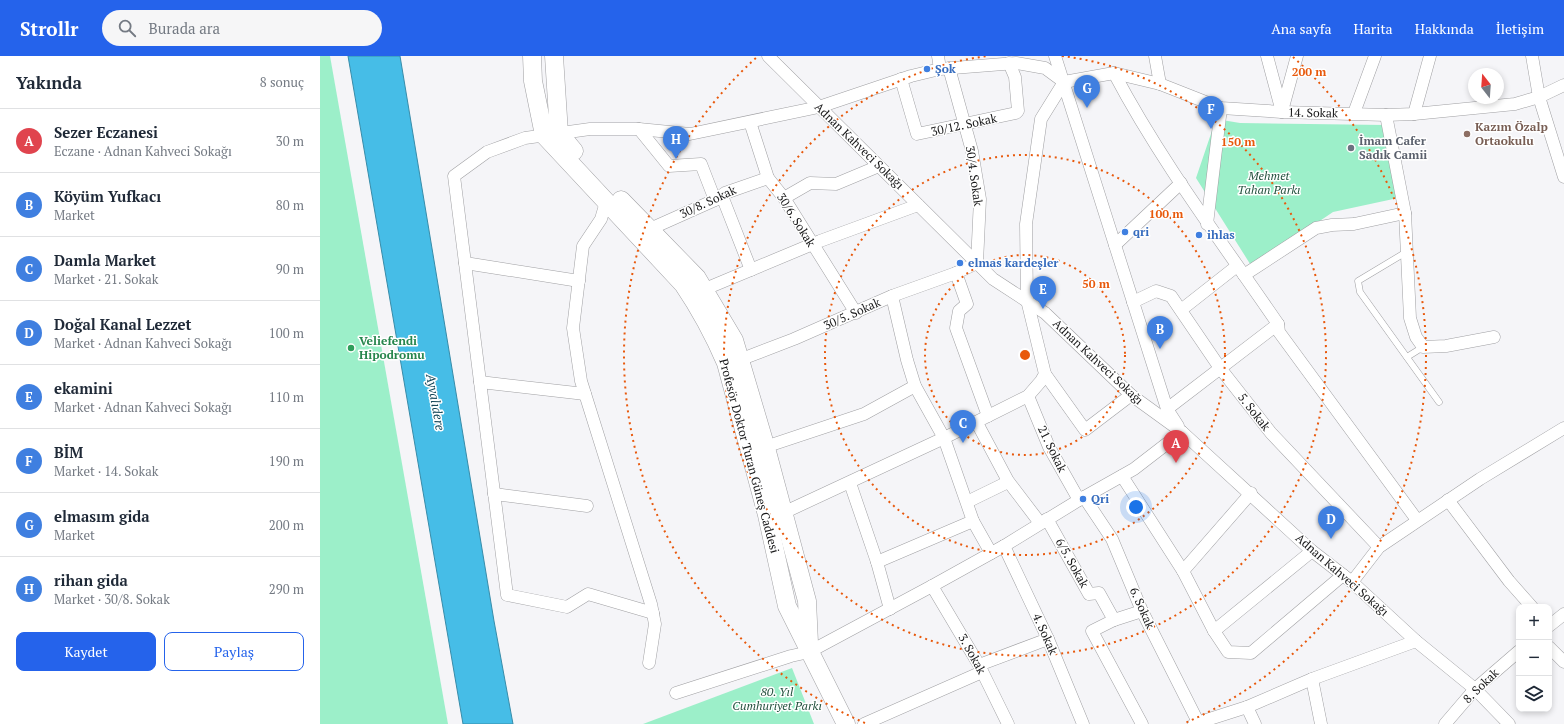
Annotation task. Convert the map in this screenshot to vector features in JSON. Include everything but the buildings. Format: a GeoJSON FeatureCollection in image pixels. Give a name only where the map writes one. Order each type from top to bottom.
{"type":"FeatureCollection","features":[{"type":"Feature","properties":{"kind":"main road"},"geometry":{"type":"LineString","coordinates":[[532,56],[534,81],[551,134]]}},
{"type":"Feature","properties":{"kind":"main road"},"geometry":{"type":"LineString","coordinates":[[551,134],[554,56]]}},
{"type":"Feature","properties":{"kind":"main road","name":"Profesör Doktor Turan Güneş Caddesi"},"geometry":{"type":"LineString","coordinates":[[551,134],[606,202],[683,284],[733,362],[758,449],[783,513],[807,601],[809,652]]}},
{"type":"Feature","properties":{"kind":"main road","name":"Profesör Doktor Turan Güneş Caddesi"},"geometry":{"type":"LineString","coordinates":[[551,134],[650,229],[697,278],[705,289],[734,340],[733,362]]}},
{"type":"Feature","properties":{"kind":"main road","name":"Profesör Doktor Turan Güneş Caddesi"},"geometry":{"type":"LineString","coordinates":[[758,449],[767,515],[787,606],[846,724]]}},
{"type":"Feature","properties":{"kind":"street","name":"Adnan Kahveci Sokağı"},"geometry":{"type":"LineString","coordinates":[[768,56],[993,279],[1027,300],[1059,326],[1131,395],[1182,432],[1251,493],[1312,551],[1348,579],[1416,641],[1475,689],[1509,724]]}},
{"type":"Feature","properties":{"kind":"street","name":"30/4. Sokak"},"geometry":{"type":"LineString","coordinates":[[938,56],[945,69],[965,124],[972,151],[980,199],[977,263]]}},
{"type":"Feature","properties":{"kind":"street"},"geometry":{"type":"LineString","coordinates":[[676,694],[791,656],[809,652],[1004,546],[1082,498],[1134,470],[1182,432],[1167,409],[1055,56]]}},
{"type":"Feature","properties":{"kind":"street"},"geometry":{"type":"LineString","coordinates":[[1155,56],[1160,84]]}},
{"type":"Feature","properties":{"kind":"street"},"geometry":{"type":"LineString","coordinates":[[1267,56],[1282,112]]}},
{"type":"Feature","properties":{"kind":"street"},"geometry":{"type":"LineString","coordinates":[[1282,112],[1297,56]]}},
{"type":"Feature","properties":{"kind":"street"},"geometry":{"type":"LineString","coordinates":[[1354,113],[1375,56]]}},
{"type":"Feature","properties":{"kind":"street"},"geometry":{"type":"LineString","coordinates":[[1414,114],[1430,56]]}},
{"type":"Feature","properties":{"kind":"street"},"geometry":{"type":"LineString","coordinates":[[1532,56],[1539,97],[1564,178]]}},
{"type":"Feature","properties":{"kind":"street","name":"30/12. Sokak"},"geometry":{"type":"LineString","coordinates":[[900,79],[917,134],[1016,113],[1018,111],[1015,77],[1009,63]]}},
{"type":"Feature","properties":{"kind":"street"},"geometry":{"type":"LineString","coordinates":[[653,613],[588,594],[567,607],[507,596],[454,176],[487,152],[525,138],[590,129],[639,129],[690,134],[819,107],[900,79],[945,69],[1016,63],[1045,68],[1064,82]]}},
{"type":"Feature","properties":{"kind":"street"},"geometry":{"type":"LineString","coordinates":[[1114,73],[1138,119],[1182,183],[1207,224],[1278,324],[1279,332],[1417,520]]}},
{"type":"Feature","properties":{"kind":"street","name":"14. Sokak"},"geometry":{"type":"LineString","coordinates":[[1064,82],[1114,73],[1160,84],[1221,108],[1282,112],[1386,115],[1414,114],[1515,104],[1539,97],[1564,85]]}},
{"type":"Feature","properties":{"kind":"street"},"geometry":{"type":"LineString","coordinates":[[1064,82],[1041,119],[1026,224],[1027,300],[1045,374],[1085,430],[1131,395]]}},
{"type":"Feature","properties":{"kind":"street"},"geometry":{"type":"LineString","coordinates":[[1207,224],[1221,108]]}},
{"type":"Feature","properties":{"kind":"street"},"geometry":{"type":"LineString","coordinates":[[1386,115],[1405,213],[1410,318],[1416,336],[1423,347],[1446,346],[1494,337]]}},
{"type":"Feature","properties":{"kind":"street","name":"30/6. Sokak"},"geometry":{"type":"LineString","coordinates":[[750,122],[768,178],[784,198],[812,245],[856,313]]}},
{"type":"Feature","properties":{"kind":"street"},"geometry":{"type":"LineString","coordinates":[[639,129],[669,166],[701,164],[719,198],[751,270]]}},
{"type":"Feature","properties":{"kind":"street"},"geometry":{"type":"LineString","coordinates":[[784,198],[810,183],[836,184],[879,166]]}},
{"type":"Feature","properties":{"kind":"street","name":"30/8. Sokak"},"geometry":{"type":"LineString","coordinates":[[650,229],[719,198],[725,193],[768,178]]}},
{"type":"Feature","properties":{"kind":"street"},"geometry":{"type":"LineString","coordinates":[[1115,245],[1182,183]]}},
{"type":"Feature","properties":{"kind":"street"},"geometry":{"type":"LineString","coordinates":[[606,202],[601,219],[583,246],[573,328],[581,380],[653,613],[655,624],[648,663]]}},
{"type":"Feature","properties":{"kind":"street"},"geometry":{"type":"LineString","coordinates":[[705,289],[812,245],[918,205]]}},
{"type":"Feature","properties":{"kind":"street"},"geometry":{"type":"LineString","coordinates":[[1181,310],[1241,270],[1316,228],[1332,225],[1354,224],[1405,213]]}},
{"type":"Feature","properties":{"kind":"street"},"geometry":{"type":"LineString","coordinates":[[465,263],[579,281]]}},
{"type":"Feature","properties":{"kind":"street","name":"30/5. Sokak"},"geometry":{"type":"LineString","coordinates":[[733,362],[856,313],[892,296],[956,273],[977,263]]}},
{"type":"Feature","properties":{"kind":"street"},"geometry":{"type":"LineString","coordinates":[[956,273],[967,304],[959,311],[956,328],[988,416]]}},
{"type":"Feature","properties":{"kind":"street","name":"5. Sokak"},"geometry":{"type":"LineString","coordinates":[[1133,302],[1156,291],[1171,296],[1220,368],[1271,433],[1379,547]]}},
{"type":"Feature","properties":{"kind":"street"},"geometry":{"type":"LineString","coordinates":[[892,296],[907,360],[915,386],[944,438],[973,521],[991,553]]}},
{"type":"Feature","properties":{"kind":"street"},"geometry":{"type":"LineString","coordinates":[[1167,409],[1278,324]]}},
{"type":"Feature","properties":{"kind":"street"},"geometry":{"type":"LineString","coordinates":[[783,513],[977,423],[1028,396],[1045,374]]}},
{"type":"Feature","properties":{"kind":"street"},"geometry":{"type":"LineString","coordinates":[[480,382],[585,394]]}},
{"type":"Feature","properties":{"kind":"street"},"geometry":{"type":"LineString","coordinates":[[758,449],[864,414],[915,386]]}},
{"type":"Feature","properties":{"kind":"street","name":"21. Sokak"},"geometry":{"type":"LineString","coordinates":[[1028,396],[1049,447],[1082,498]]}},
{"type":"Feature","properties":{"kind":"street"},"geometry":{"type":"LineString","coordinates":[[977,423],[1008,482],[1044,521]]}},
{"type":"Feature","properties":{"kind":"street"},"geometry":{"type":"LineString","coordinates":[[1122,476],[1183,571],[1214,631],[1228,652],[1251,653],[1348,579],[1379,547],[1448,500],[1564,428]]}},
{"type":"Feature","properties":{"kind":"street"},"geometry":{"type":"LineString","coordinates":[[850,482],[877,562],[890,609]]}},
{"type":"Feature","properties":{"kind":"street"},"geometry":{"type":"LineString","coordinates":[[967,502],[1008,482]]}},
{"type":"Feature","properties":{"kind":"street"},"geometry":{"type":"LineString","coordinates":[[1183,571],[1251,493]]}},
{"type":"Feature","properties":{"kind":"street"},"geometry":{"type":"LineString","coordinates":[[494,494],[587,506]]}},
{"type":"Feature","properties":{"kind":"street","name":"6. Sokak"},"geometry":{"type":"LineString","coordinates":[[1082,498],[1112,538],[1142,611],[1196,723]]}},
{"type":"Feature","properties":{"kind":"street"},"geometry":{"type":"LineString","coordinates":[[1448,500],[1509,581],[1529,604]]}},
{"type":"Feature","properties":{"kind":"street"},"geometry":{"type":"LineString","coordinates":[[877,562],[973,521]]}},
{"type":"Feature","properties":{"kind":"street","name":"6/5. Sokak"},"geometry":{"type":"LineString","coordinates":[[1044,521],[1089,594],[1099,593],[1114,620]]}},
{"type":"Feature","properties":{"kind":"street","name":"4. Sokak"},"geometry":{"type":"LineString","coordinates":[[1004,546],[1048,639],[1083,724]]}},
{"type":"Feature","properties":{"kind":"street"},"geometry":{"type":"LineString","coordinates":[[1214,631],[1312,551]]}},
{"type":"Feature","properties":{"kind":"street","name":"3. Sokak"},"geometry":{"type":"LineString","coordinates":[[932,586],[981,669],[1008,724]]}},
{"type":"Feature","properties":{"kind":"street"},"geometry":{"type":"LineString","coordinates":[[1142,611],[1114,620],[1092,631],[1142,724]]}},
{"type":"Feature","properties":{"kind":"street"},"geometry":{"type":"LineString","coordinates":[[1552,624],[1564,614]]}},
{"type":"Feature","properties":{"kind":"street"},"geometry":{"type":"LineString","coordinates":[[864,724],[1048,639]]}},
{"type":"Feature","properties":{"kind":"street"},"geometry":{"type":"LineString","coordinates":[[1196,723],[1247,707],[1312,679],[1416,641]]}},
{"type":"Feature","properties":{"kind":"street"},"geometry":{"type":"LineString","coordinates":[[1552,650],[1564,662]]}},
{"type":"Feature","properties":{"kind":"street","name":"8. Sokak"},"geometry":{"type":"LineString","coordinates":[[1446,724],[1475,689],[1516,654]]}},
{"type":"Feature","properties":{"kind":"street"},"geometry":{"type":"LineString","coordinates":[[1312,679],[1321,724]]}},
{"type":"Feature","properties":{"kind":"street"},"geometry":{"type":"LineString","coordinates":[[1247,707],[1255,724]]}},
{"type":"Feature","properties":{"kind":"lane"},"geometry":{"type":"LineString","coordinates":[[1408,251],[1358,281],[1358,286],[1360,292],[1439,402]]}},
{"type":"Feature","properties":{"kind":"lane"},"geometry":{"type":"LineString","coordinates":[[1406,357],[1423,347]]}},
{"type":"Feature","properties":{"kind":"green space","name":"Veliefendi Hipodromu"},"geometry":{"type":"Polygon","coordinates":[[[320,56],[330,56],[448,724],[320,724],[320,56]]]}},
{"type":"Feature","properties":{"kind":"green space","name":"Mehmet Tahan Parkı"},"geometry":{"type":"Polygon","coordinates":[[[1216,119],[1240,123],[1385,125],[1398,198],[1333,212],[1252,267],[1196,178],[1216,119]]]}},
{"type":"Feature","properties":{"kind":"green space","name":"80. Yıl Cumhuriyet Parkı"},"geometry":{"type":"Polygon","coordinates":[[[792,668],[814,724],[643,724],[792,668]]]}},
{"type":"Feature","properties":{"kind":"water","name":"Ayvalıdere"},"geometry":{"type":"Polygon","coordinates":[[[348,56],[400,56],[494,621],[513,724],[463,724],[348,56]]]}},
{"type":"Feature","properties":{"kind":"place","name":"Şok"},"geometry":{"type":"Point","coordinates":[927,69]}},
{"type":"Feature","properties":{"kind":"place","name":"elmasım gida"},"geometry":{"type":"Point","coordinates":[1087,108]}},
{"type":"Feature","properties":{"kind":"place","name":"BİM"},"geometry":{"type":"Point","coordinates":[1211,129]}},
{"type":"Feature","properties":{"kind":"place","name":"Kazım Özalp Ortaokulu"},"geometry":{"type":"Point","coordinates":[1467,134]}},
{"type":"Feature","properties":{"kind":"place","name":"İmam Cafer Sadık Camii"},"geometry":{"type":"Point","coordinates":[1351,148]}},
{"type":"Feature","properties":{"kind":"place","name":"rihan gida"},"geometry":{"type":"Point","coordinates":[676,159]}},
{"type":"Feature","properties":{"kind":"place","name":"qri"},"geometry":{"type":"Point","coordinates":[1125,232]}},
{"type":"Feature","properties":{"kind":"place","name":"ihlas"},"geometry":{"type":"Point","coordinates":[1199,235]}},
{"type":"Feature","properties":{"kind":"place","name":"elmas kardeşler"},"geometry":{"type":"Point","coordinates":[960,263]}},
{"type":"Feature","properties":{"kind":"place","name":"ekamini"},"geometry":{"type":"Point","coordinates":[1043,309]}},
{"type":"Feature","properties":{"kind":"place","name":"Veliefendi Hipodromu"},"geometry":{"type":"Point","coordinates":[351,348]}},
{"type":"Feature","properties":{"kind":"place","name":"Köyüm Yufkacı"},"geometry":{"type":"Point","coordinates":[1160,349]}},
{"type":"Feature","properties":{"kind":"place","name":"Damla Market"},"geometry":{"type":"Point","coordinates":[963,443]}},
{"type":"Feature","properties":{"kind":"place","name":"Sezer Eczanesi"},"geometry":{"type":"Point","coordinates":[1176,463]}},
{"type":"Feature","properties":{"kind":"place","name":"Qri"},"geometry":{"type":"Point","coordinates":[1083,499]}},
{"type":"Feature","properties":{"kind":"place","name":"Doğal Kanal Lezzet"},"geometry":{"type":"Point","coordinates":[1331,539]}}]}
